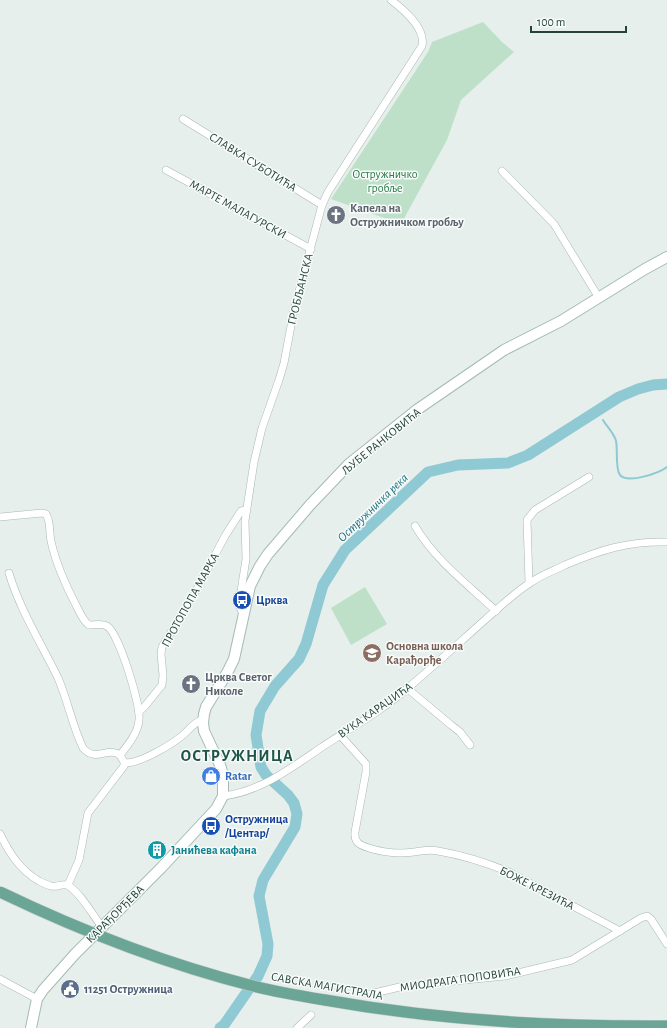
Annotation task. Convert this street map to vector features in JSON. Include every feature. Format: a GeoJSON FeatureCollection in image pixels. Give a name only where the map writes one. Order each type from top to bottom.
{"type":"FeatureCollection","features":[{"type":"Feature","properties":{"kind":"main road","name":"САВСКА МАГИСТРАЛА"},"geometry":{"type":"LineString","coordinates":[[0,892],[79,928],[171,962],[255,986],[325,1000],[389,1010],[480,1020],[575,1025],[667,1026]]}},
{"type":"Feature","properties":{"kind":"street","name":"ГРОБЉАНСКА"},"geometry":{"type":"LineString","coordinates":[[244,613],[242,612],[239,604],[246,559],[244,527],[254,467],[262,428],[284,363],[294,310],[322,205],[328,192],[422,46],[423,40],[420,31],[405,11],[391,0]]}},
{"type":"Feature","properties":{"kind":"street","name":"СЛАВКА СУБОТИЋА"},"geometry":{"type":"LineString","coordinates":[[183,119],[322,205]]}},
{"type":"Feature","properties":{"kind":"street","name":"МАРТЕ МАЛАГУРСКИ"},"geometry":{"type":"LineString","coordinates":[[166,170],[311,249]]}},
{"type":"Feature","properties":{"kind":"street"},"geometry":{"type":"LineString","coordinates":[[502,171],[554,224],[599,298]]}},
{"type":"Feature","properties":{"kind":"street","name":"ЉУБЕ РАНКОВИЋА"},"geometry":{"type":"LineString","coordinates":[[203,720],[206,707],[234,659],[250,586],[263,561],[310,505],[354,459],[418,409],[490,359],[504,350],[561,321],[667,257]]}},
{"type":"Feature","properties":{"kind":"street"},"geometry":{"type":"LineString","coordinates":[[529,583],[527,520],[536,510],[589,477]]}},
{"type":"Feature","properties":{"kind":"street","name":"ПРОТОПОПА МАРКА"},"geometry":{"type":"LineString","coordinates":[[139,712],[162,685],[162,647],[196,591],[225,536],[241,511],[246,510]]}},
{"type":"Feature","properties":{"kind":"street"},"geometry":{"type":"LineString","coordinates":[[0,516],[46,514],[52,546],[65,585],[85,622],[91,625],[100,624],[107,626],[114,634],[125,662],[139,712],[137,728],[120,755]]}},
{"type":"Feature","properties":{"kind":"street"},"geometry":{"type":"LineString","coordinates":[[415,526],[449,569],[496,611]]}},
{"type":"Feature","properties":{"kind":"street","name":"ВУКА КАРАЏИЋА"},"geometry":{"type":"LineString","coordinates":[[223,796],[265,783],[282,774],[375,713],[408,688],[529,583],[593,553],[634,543],[667,542]]}},
{"type":"Feature","properties":{"kind":"street"},"geometry":{"type":"LineString","coordinates":[[9,573],[14,591],[58,678],[83,748],[86,752],[94,755],[112,752],[120,755],[125,763]]}},
{"type":"Feature","properties":{"kind":"street"},"geometry":{"type":"LineString","coordinates":[[408,688],[446,722],[460,732],[470,745]]}},
{"type":"Feature","properties":{"kind":"street"},"geometry":{"type":"LineString","coordinates":[[125,763],[132,763],[151,754],[176,740],[198,722],[203,720],[204,731],[220,765],[223,796]]}},
{"type":"Feature","properties":{"kind":"street","name":"БОЖЕ КРЕЗИЋА"},"geometry":{"type":"LineString","coordinates":[[340,735],[366,764],[366,772],[354,837],[358,844],[384,853],[430,850],[440,851],[491,865],[509,872],[620,931]]}},
{"type":"Feature","properties":{"kind":"street"},"geometry":{"type":"LineString","coordinates":[[68,885],[79,860],[88,813],[123,768],[125,763]]}},
{"type":"Feature","properties":{"kind":"street","name":"КАРАЂОРЂЕВА"},"geometry":{"type":"LineString","coordinates":[[31,1028],[37,999],[53,978],[161,868],[216,809],[223,796]]}},
{"type":"Feature","properties":{"kind":"street"},"geometry":{"type":"LineString","coordinates":[[0,834],[12,857],[23,870],[51,886],[68,885],[80,897],[102,927]]}},
{"type":"Feature","properties":{"kind":"street","name":"МИОДРАГА ПОПОВИЋА"},"geometry":{"type":"LineString","coordinates":[[370,994],[404,986],[506,976],[572,960],[647,916],[651,919],[667,944]]}},
{"type":"Feature","properties":{"kind":"street"},"geometry":{"type":"LineString","coordinates":[[0,979],[37,999]]}},
{"type":"Feature","properties":{"kind":"street"},"geometry":{"type":"LineString","coordinates":[[297,1028],[311,1015]]}},
{"type":"Feature","properties":{"kind":"green space","name":"Остружничко гробље"},"geometry":{"type":"Polygon","coordinates":[[[483,22],[514,52],[461,100],[447,140],[401,224],[331,199],[428,52],[432,42],[483,22]]]}},
{"type":"Feature","properties":{"kind":"green space"},"geometry":{"type":"Polygon","coordinates":[[[365,587],[387,624],[351,645],[331,608],[365,587]]]}},
{"type":"Feature","properties":{"kind":"waterway","name":"Остружничка река"},"geometry":{"type":"LineString","coordinates":[[220,1028],[224,1025],[258,976],[267,956],[268,944],[259,896],[263,880],[295,827],[297,814],[294,803],[288,795],[266,775],[261,767],[256,735],[260,711],[275,686],[299,659],[306,644],[323,585],[345,550],[428,472],[458,465],[508,463],[528,455],[619,397],[638,389],[653,385],[667,384]]}},
{"type":"Feature","properties":{"kind":"waterway"},"geometry":{"type":"LineString","coordinates":[[603,420],[616,441],[618,472],[620,475],[630,478],[644,477],[667,467]]}},
{"type":"Feature","properties":{"kind":"place","name":"Капела на Остружничком гробљу"},"geometry":{"type":"Point","coordinates":[336,215]}},
{"type":"Feature","properties":{"kind":"place","name":"Црква"},"geometry":{"type":"Point","coordinates":[242,600]}},
{"type":"Feature","properties":{"kind":"place","name":"Основна школа Карађорђе"},"geometry":{"type":"Point","coordinates":[372,653]}},
{"type":"Feature","properties":{"kind":"place","name":"Црква Светог Николе"},"geometry":{"type":"Point","coordinates":[191,684]}},
{"type":"Feature","properties":{"kind":"place","name":"Ratar"},"geometry":{"type":"Point","coordinates":[211,776]}},
{"type":"Feature","properties":{"kind":"place","name":"Остружница /Центар/"},"geometry":{"type":"Point","coordinates":[211,826]}},
{"type":"Feature","properties":{"kind":"place","name":"Јанићева кафана"},"geometry":{"type":"Point","coordinates":[157,850]}},
{"type":"Feature","properties":{"kind":"place","name":"11251 Остружница"},"geometry":{"type":"Point","coordinates":[70,989]}},
{"type":"Feature","properties":{"kind":"district","name":"ОСТРУЖНИЦА"},"geometry":{"type":"Point","coordinates":[237,755]}}]}
